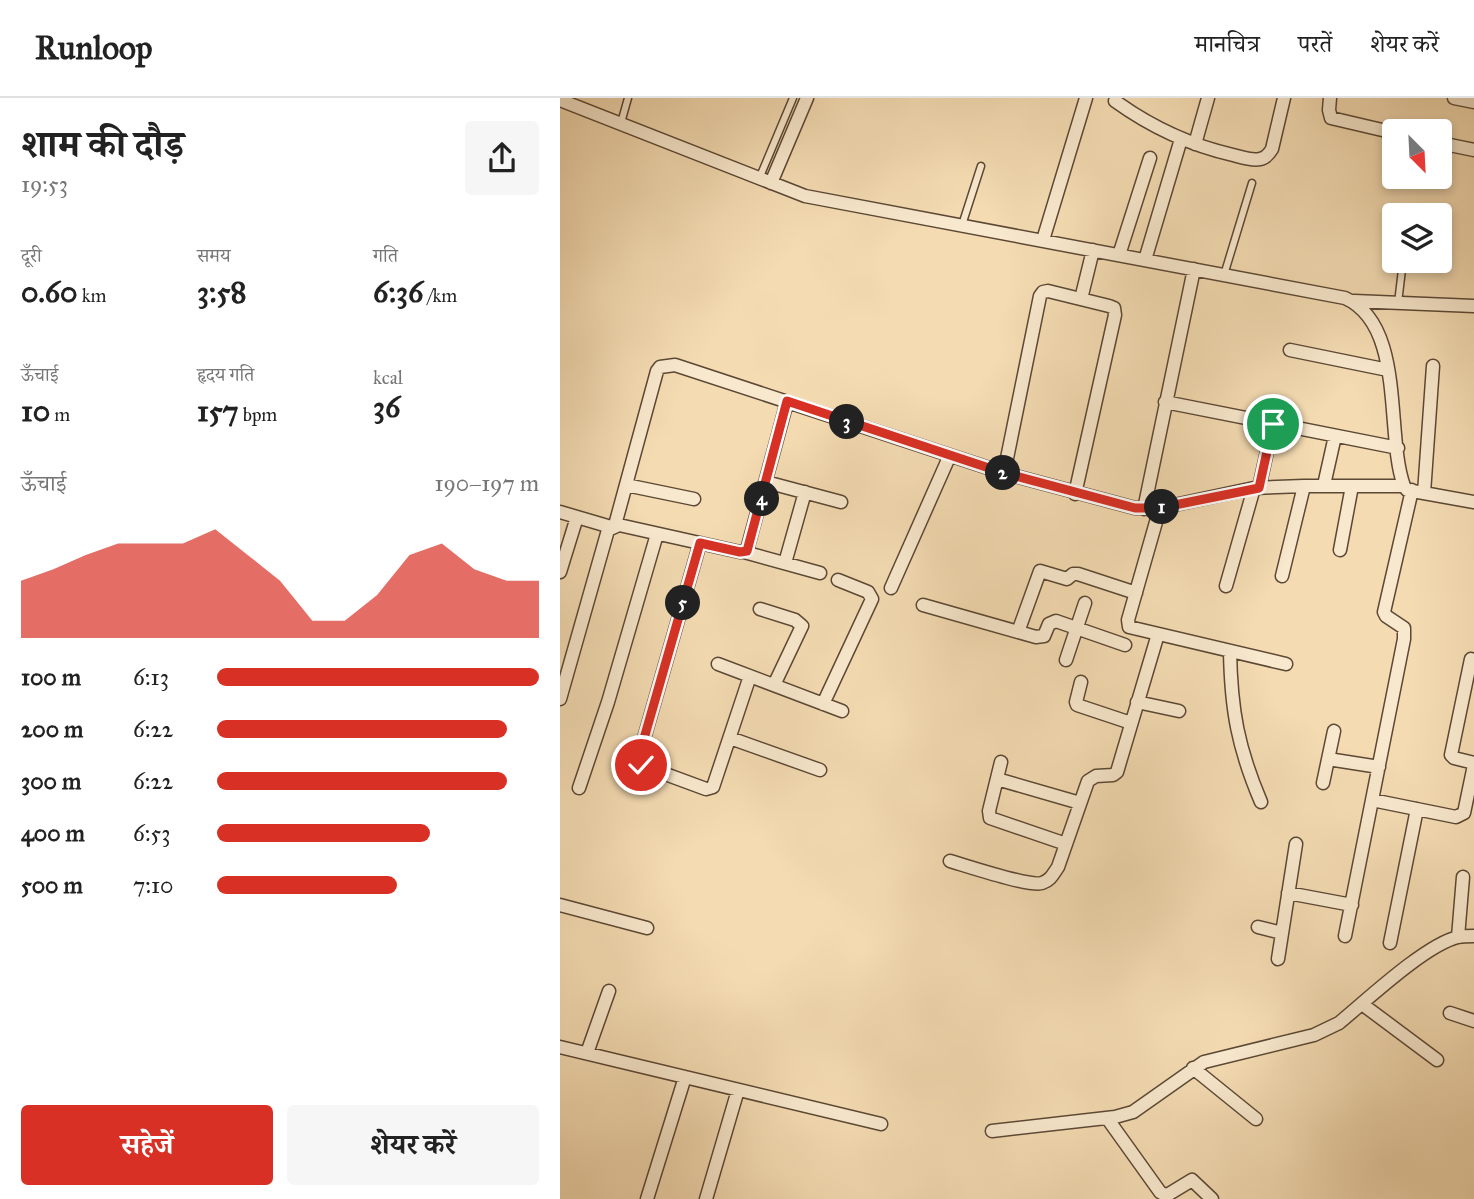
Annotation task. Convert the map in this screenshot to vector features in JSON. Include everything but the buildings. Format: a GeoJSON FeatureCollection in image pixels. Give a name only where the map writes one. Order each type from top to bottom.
{"type":"FeatureCollection","features":[{"type":"Feature","properties":{"kind":"street"},"geometry":{"type":"LineString","coordinates":[[765,181],[807,98]]}},
{"type":"Feature","properties":{"kind":"street"},"geometry":{"type":"LineString","coordinates":[[1043,240],[1086,98]]}},
{"type":"Feature","properties":{"kind":"street"},"geometry":{"type":"LineString","coordinates":[[1195,144],[1208,98]]}},
{"type":"Feature","properties":{"kind":"street"},"geometry":{"type":"LineString","coordinates":[[1115,102],[1157,128],[1181,139],[1249,159],[1265,158],[1272,149],[1284,98]]}},
{"type":"Feature","properties":{"kind":"street"},"geometry":{"type":"LineString","coordinates":[[1330,98],[1331,118],[1382,130]]}},
{"type":"Feature","properties":{"kind":"street"},"geometry":{"type":"LineString","coordinates":[[1454,98],[1474,102]]}},
{"type":"Feature","properties":{"kind":"street"},"geometry":{"type":"LineString","coordinates":[[560,100],[805,196],[1353,301],[1474,306]]}},
{"type":"Feature","properties":{"kind":"street"},"geometry":{"type":"LineString","coordinates":[[1145,260],[1181,139]]}},
{"type":"Feature","properties":{"kind":"street"},"geometry":{"type":"LineString","coordinates":[[1452,145],[1474,150]]}},
{"type":"Feature","properties":{"kind":"street"},"geometry":{"type":"LineString","coordinates":[[1119,255],[1150,158]]}},
{"type":"Feature","properties":{"kind":"street"},"geometry":{"type":"LineString","coordinates":[[1081,299],[1093,250]]}},
{"type":"Feature","properties":{"kind":"street"},"geometry":{"type":"LineString","coordinates":[[1144,509],[1194,269]]}},
{"type":"Feature","properties":{"kind":"street"},"geometry":{"type":"LineString","coordinates":[[1004,473],[1040,296],[1048,291],[1109,306],[1115,311],[1075,494]]}},
{"type":"Feature","properties":{"kind":"street"},"geometry":{"type":"LineString","coordinates":[[1353,301],[1363,309],[1375,329],[1388,370],[1398,448],[1413,490]]}},
{"type":"Feature","properties":{"kind":"street"},"geometry":{"type":"LineString","coordinates":[[1290,350],[1388,370]]}},
{"type":"Feature","properties":{"kind":"street"},"geometry":{"type":"LineString","coordinates":[[560,698],[606,533],[613,526],[654,378],[660,367],[675,365],[1004,473],[1075,494],[1144,509],[1256,488],[1324,485],[1413,490],[1474,502]]}},
{"type":"Feature","properties":{"kind":"street"},"geometry":{"type":"LineString","coordinates":[[1345,936],[1404,633],[1401,625],[1390,620],[1384,612],[1413,490],[1433,366]]}},
{"type":"Feature","properties":{"kind":"street"},"geometry":{"type":"LineString","coordinates":[[744,552],[749,547],[787,401]]}},
{"type":"Feature","properties":{"kind":"street"},"geometry":{"type":"LineString","coordinates":[[1166,402],[1398,448]]}},
{"type":"Feature","properties":{"kind":"street"},"geometry":{"type":"LineString","coordinates":[[1226,586],[1273,424]]}},
{"type":"Feature","properties":{"kind":"street"},"geometry":{"type":"LineString","coordinates":[[1324,485],[1335,436]]}},
{"type":"Feature","properties":{"kind":"street"},"geometry":{"type":"LineString","coordinates":[[891,589],[950,455]]}},
{"type":"Feature","properties":{"kind":"street"},"geometry":{"type":"LineString","coordinates":[[766,482],[841,502]]}},
{"type":"Feature","properties":{"kind":"street"},"geometry":{"type":"LineString","coordinates":[[626,485],[694,499]]}},
{"type":"Feature","properties":{"kind":"street"},"geometry":{"type":"LineString","coordinates":[[1282,576],[1304,486]]}},
{"type":"Feature","properties":{"kind":"street"},"geometry":{"type":"LineString","coordinates":[[1340,550],[1352,486]]}},
{"type":"Feature","properties":{"kind":"street"},"geometry":{"type":"LineString","coordinates":[[785,564],[805,492]]}},
{"type":"Feature","properties":{"kind":"street"},"geometry":{"type":"LineString","coordinates":[[1160,508],[1128,624],[1132,629],[1286,664]]}},
{"type":"Feature","properties":{"kind":"street"},"geometry":{"type":"LineString","coordinates":[[560,512],[613,526],[744,552],[820,573]]}},
{"type":"Feature","properties":{"kind":"street"},"geometry":{"type":"LineString","coordinates":[[560,572],[577,517]]}},
{"type":"Feature","properties":{"kind":"street"},"geometry":{"type":"LineString","coordinates":[[579,788],[608,702],[657,534]]}},
{"type":"Feature","properties":{"kind":"street"},"geometry":{"type":"LineString","coordinates":[[700,543],[639,761],[646,768],[710,790],[716,783],[750,676]]}},
{"type":"Feature","properties":{"kind":"street"},"geometry":{"type":"LineString","coordinates":[[1018,632],[1040,571],[1067,579],[1078,574],[1136,593]]}},
{"type":"Feature","properties":{"kind":"street"},"geometry":{"type":"LineString","coordinates":[[823,704],[872,599],[867,592],[838,580]]}},
{"type":"Feature","properties":{"kind":"street"},"geometry":{"type":"LineString","coordinates":[[1066,660],[1085,603]]}},
{"type":"Feature","properties":{"kind":"street"},"geometry":{"type":"LineString","coordinates":[[923,605],[1040,638],[1044,636],[1052,621],[1056,621],[1125,645]]}},
{"type":"Feature","properties":{"kind":"street"},"geometry":{"type":"LineString","coordinates":[[760,609],[795,620],[802,626],[774,685]]}},
{"type":"Feature","properties":{"kind":"street"},"geometry":{"type":"LineString","coordinates":[[950,861],[1038,884],[1052,877],[1088,781],[1092,777],[1107,777],[1117,772],[1157,635]]}},
{"type":"Feature","properties":{"kind":"street"},"geometry":{"type":"LineString","coordinates":[[1230,651],[1230,690],[1236,729],[1246,766],[1261,802]]}},
{"type":"Feature","properties":{"kind":"street"},"geometry":{"type":"LineString","coordinates":[[1373,800],[1461,816],[1464,813],[1474,764],[1451,755],[1470,680],[1471,659]]}},
{"type":"Feature","properties":{"kind":"street"},"geometry":{"type":"LineString","coordinates":[[718,664],[842,710]]}},
{"type":"Feature","properties":{"kind":"street"},"geometry":{"type":"LineString","coordinates":[[1081,682],[1077,705],[1131,723]]}},
{"type":"Feature","properties":{"kind":"street"},"geometry":{"type":"LineString","coordinates":[[1138,702],[1179,711]]}},
{"type":"Feature","properties":{"kind":"street"},"geometry":{"type":"LineString","coordinates":[[1323,783],[1334,731]]}},
{"type":"Feature","properties":{"kind":"street"},"geometry":{"type":"LineString","coordinates":[[730,738],[820,769]]}},
{"type":"Feature","properties":{"kind":"street"},"geometry":{"type":"LineString","coordinates":[[1328,759],[1379,767]]}},
{"type":"Feature","properties":{"kind":"street"},"geometry":{"type":"LineString","coordinates":[[1001,762],[989,811],[990,818],[1066,844]]}},
{"type":"Feature","properties":{"kind":"street"},"geometry":{"type":"LineString","coordinates":[[996,779],[1080,803]]}},
{"type":"Feature","properties":{"kind":"street"},"geometry":{"type":"LineString","coordinates":[[1390,943],[1417,809]]}},
{"type":"Feature","properties":{"kind":"street"},"geometry":{"type":"LineString","coordinates":[[1278,959],[1296,844]]}},
{"type":"Feature","properties":{"kind":"street"},"geometry":{"type":"LineString","coordinates":[[1458,937],[1463,877]]}},
{"type":"Feature","properties":{"kind":"street"},"geometry":{"type":"LineString","coordinates":[[1288,893],[1352,905]]}},
{"type":"Feature","properties":{"kind":"street"},"geometry":{"type":"LineString","coordinates":[[560,905],[647,928]]}},
{"type":"Feature","properties":{"kind":"street"},"geometry":{"type":"LineString","coordinates":[[1258,927],[1282,933]]}},
{"type":"Feature","properties":{"kind":"street"},"geometry":{"type":"LineString","coordinates":[[992,1131],[1107,1118],[1133,1112],[1194,1068],[1214,1058],[1314,1035],[1339,1023],[1415,961],[1443,943],[1458,937],[1474,936]]}},
{"type":"Feature","properties":{"kind":"street"},"geometry":{"type":"LineString","coordinates":[[587,1053],[609,991]]}},
{"type":"Feature","properties":{"kind":"street"},"geometry":{"type":"LineString","coordinates":[[1362,1004],[1437,1060]]}},
{"type":"Feature","properties":{"kind":"street"},"geometry":{"type":"LineString","coordinates":[[1450,1013],[1474,1021]]}},
{"type":"Feature","properties":{"kind":"street"},"geometry":{"type":"LineString","coordinates":[[560,1047],[881,1124]]}},
{"type":"Feature","properties":{"kind":"street"},"geometry":{"type":"LineString","coordinates":[[1194,1068],[1256,1119]]}},
{"type":"Feature","properties":{"kind":"street"},"geometry":{"type":"LineString","coordinates":[[647,1199],[685,1077]]}},
{"type":"Feature","properties":{"kind":"street"},"geometry":{"type":"LineString","coordinates":[[706,1199],[738,1090]]}},
{"type":"Feature","properties":{"kind":"street"},"geometry":{"type":"LineString","coordinates":[[1107,1118],[1160,1192],[1170,1194],[1192,1180],[1212,1199]]}},
{"type":"Feature","properties":{"kind":"lane"},"geometry":{"type":"LineString","coordinates":[[621,124],[628,98]]}},
{"type":"Feature","properties":{"kind":"lane"},"geometry":{"type":"LineString","coordinates":[[765,181],[793,98]]}},
{"type":"Feature","properties":{"kind":"lane"},"geometry":{"type":"LineString","coordinates":[[962,225],[981,166]]}},
{"type":"Feature","properties":{"kind":"lane"},"geometry":{"type":"LineString","coordinates":[[1224,275],[1252,183]]}},
{"type":"Feature","properties":{"kind":"lane"},"geometry":{"type":"LineString","coordinates":[[1398,303],[1402,273]]}},
{"type":"Feature","properties":{"kind":"route"},"geometry":{"type":"LineString","coordinates":[[641,765],[639,756],[700,543],[740,552],[747,551],[787,401],[1004,473],[1075,494],[1144,509],[1259,488],[1273,424]]}}]}
